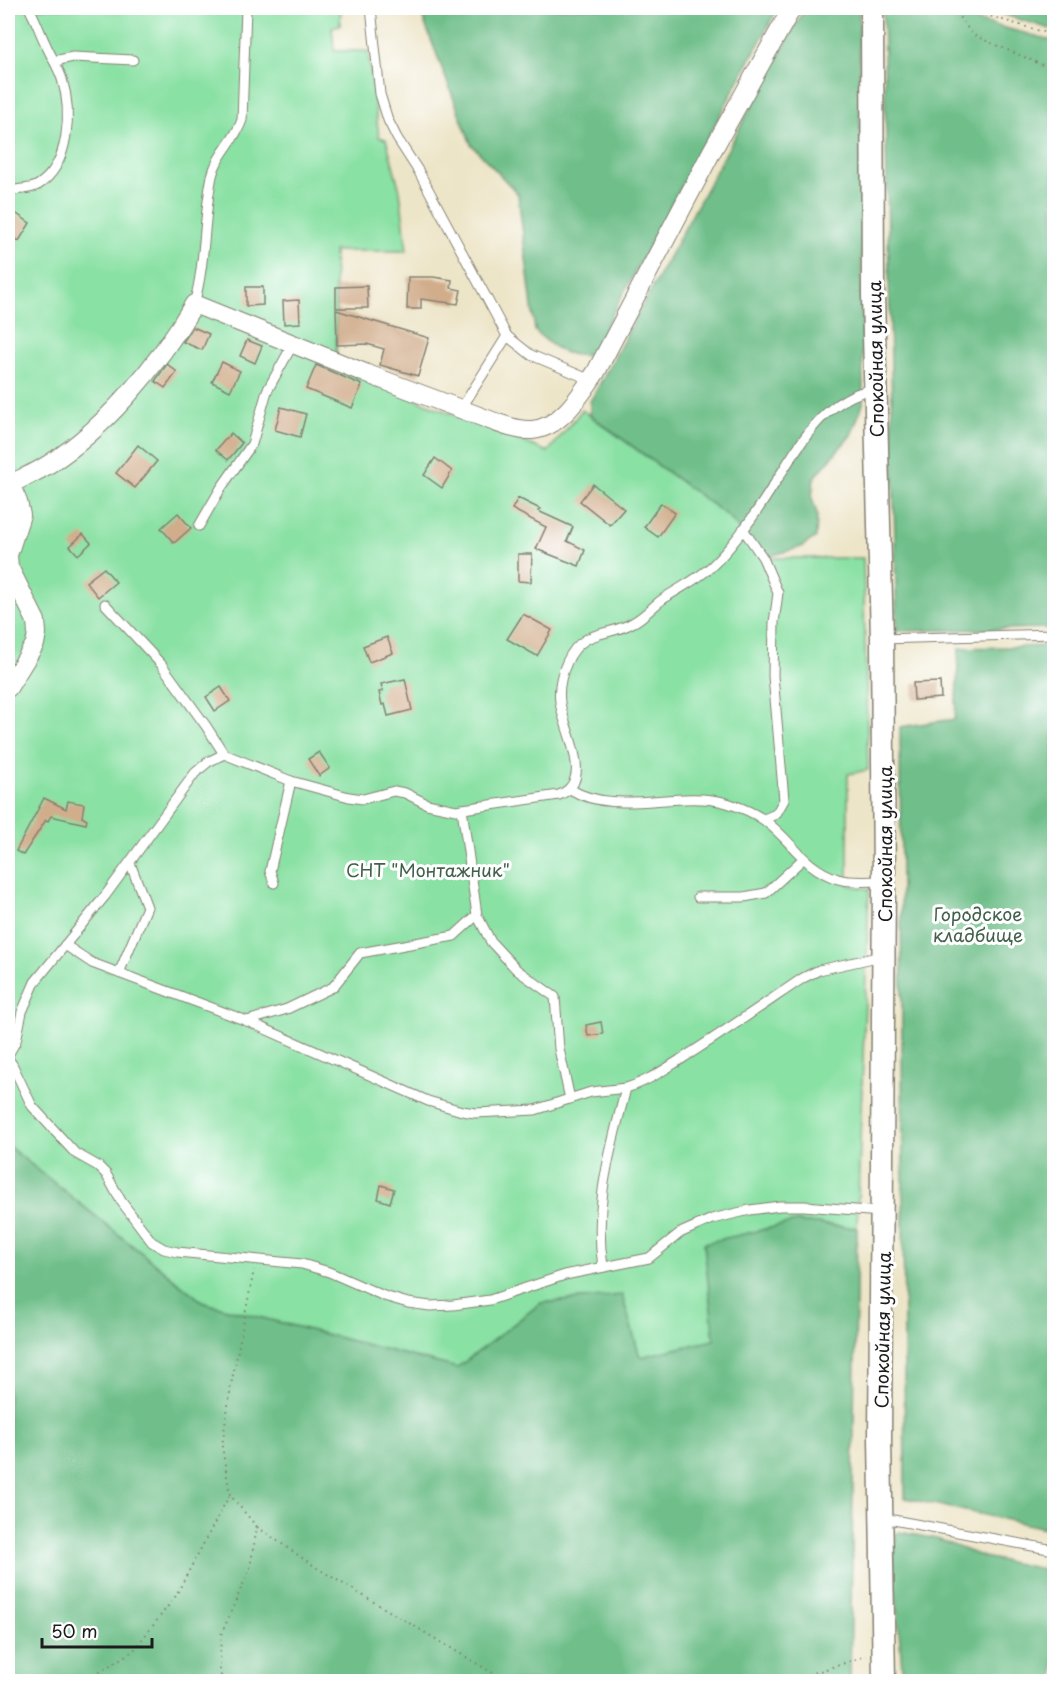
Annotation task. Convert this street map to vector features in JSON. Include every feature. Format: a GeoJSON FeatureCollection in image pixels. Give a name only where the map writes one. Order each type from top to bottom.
{"type":"FeatureCollection","features":[{"type":"Feature","properties":{"kind":"street"},"geometry":{"type":"LineString","coordinates":[[8,688],[35,644],[38,633],[36,621],[9,567],[8,555],[21,515],[9,482],[40,470],[105,420],[156,361],[194,304],[516,429],[533,430],[546,426],[564,414],[580,397],[591,380],[711,151],[792,8]]}},
{"type":"Feature","properties":{"kind":"street","name":"Спокойная улица"},"geometry":{"type":"LineString","coordinates":[[872,8],[873,296],[882,639],[884,881],[880,1438],[884,1682]]}},
{"type":"Feature","properties":{"kind":"lane"},"geometry":{"type":"LineString","coordinates":[[9,191],[29,189],[39,185],[54,169],[63,149],[66,128],[66,94],[61,77],[29,8]]}},
{"type":"Feature","properties":{"kind":"lane"},"geometry":{"type":"LineString","coordinates":[[194,304],[204,252],[212,177],[223,150],[240,128],[242,120],[246,8]]}},
{"type":"Feature","properties":{"kind":"lane"},"geometry":{"type":"LineString","coordinates":[[371,8],[380,94],[388,120],[419,172],[507,336],[531,355],[591,380]]}},
{"type":"Feature","properties":{"kind":"lane"},"geometry":{"type":"LineString","coordinates":[[54,61],[73,57],[133,60]]}},
{"type":"Feature","properties":{"kind":"lane"},"geometry":{"type":"LineString","coordinates":[[461,409],[507,336]]}},
{"type":"Feature","properties":{"kind":"lane"},"geometry":{"type":"LineString","coordinates":[[200,526],[221,488],[252,444],[267,391],[293,344]]}},
{"type":"Feature","properties":{"kind":"lane"},"geometry":{"type":"LineString","coordinates":[[105,604],[161,664],[224,754],[291,781],[363,799],[393,791],[405,793],[439,808],[462,809],[559,795],[570,789],[576,780],[577,769],[563,720],[560,688],[562,675],[569,659],[586,638],[635,621],[651,608],[693,582],[711,567],[744,529],[801,441],[816,423],[839,403],[854,394],[876,388]]}},
{"type":"Feature","properties":{"kind":"lane"},"geometry":{"type":"LineString","coordinates":[[744,529],[763,558],[778,593],[774,623],[773,676],[784,800],[776,814],[764,819]]}},
{"type":"Feature","properties":{"kind":"lane"},"geometry":{"type":"LineString","coordinates":[[882,639],[1054,634]]}},
{"type":"Feature","properties":{"kind":"lane"},"geometry":{"type":"LineString","coordinates":[[224,754],[207,762],[195,774],[130,863],[35,982],[22,1012],[16,1041],[8,1057],[32,1106],[75,1153],[98,1166],[106,1174],[121,1200],[152,1242],[164,1249],[177,1252],[302,1264],[329,1272],[384,1296],[430,1306],[490,1300],[565,1275],[649,1258],[681,1233],[712,1219],[750,1210],[804,1206],[883,1212]]}},
{"type":"Feature","properties":{"kind":"lane"},"geometry":{"type":"LineString","coordinates":[[274,883],[270,871],[291,781]]}},
{"type":"Feature","properties":{"kind":"lane"},"geometry":{"type":"LineString","coordinates":[[570,789],[586,798],[604,801],[710,800],[749,811],[764,819],[811,866],[837,879],[884,881]]}},
{"type":"Feature","properties":{"kind":"lane"},"geometry":{"type":"LineString","coordinates":[[462,809],[477,915],[491,942],[517,970],[555,997],[559,1049],[570,1100]]}},
{"type":"Feature","properties":{"kind":"lane"},"geometry":{"type":"LineString","coordinates":[[698,897],[744,897],[766,893],[803,859]]}},
{"type":"Feature","properties":{"kind":"lane"},"geometry":{"type":"LineString","coordinates":[[119,973],[147,907],[130,863]]}},
{"type":"Feature","properties":{"kind":"lane"},"geometry":{"type":"LineString","coordinates":[[247,1022],[287,1009],[333,987],[360,953],[454,936],[477,915]]}},
{"type":"Feature","properties":{"kind":"lane"},"geometry":{"type":"LineString","coordinates":[[65,945],[93,963],[247,1022],[428,1101],[475,1113],[524,1112],[545,1108],[601,1090],[637,1085],[696,1050],[803,978],[819,970],[884,956]]}},
{"type":"Feature","properties":{"kind":"lane"},"geometry":{"type":"LineString","coordinates":[[603,1267],[598,1232],[600,1209],[605,1173],[626,1088]]}},
{"type":"Feature","properties":{"kind":"lane"},"geometry":{"type":"LineString","coordinates":[[882,1518],[1054,1550]]}},
{"type":"Feature","properties":{"kind":"path"},"geometry":{"type":"LineString","coordinates":[[952,8],[973,35],[1054,70]]}},
{"type":"Feature","properties":{"kind":"path"},"geometry":{"type":"LineString","coordinates":[[962,8],[1054,35]]}},
{"type":"Feature","properties":{"kind":"path"},"geometry":{"type":"LineString","coordinates":[[256,1260],[231,1385],[222,1446],[230,1495],[257,1527],[317,1568],[491,1672],[518,1682]]}},
{"type":"Feature","properties":{"kind":"path"},"geometry":{"type":"LineString","coordinates":[[84,1682],[134,1650],[162,1615],[175,1597],[230,1495]]}},
{"type":"Feature","properties":{"kind":"path"},"geometry":{"type":"LineString","coordinates":[[222,1682],[221,1635],[250,1568],[257,1527]]}},
{"type":"Feature","properties":{"kind":"path"},"geometry":{"type":"LineString","coordinates":[[786,1682],[884,1650]]}},
{"type":"Feature","properties":{"kind":"green space","name":"СНТ \"Монтажник\""},"geometry":{"type":"Polygon","coordinates":[[[8,8],[341,8],[340,25],[332,27],[334,51],[368,51],[379,137],[386,139],[400,191],[407,251],[334,251],[337,368],[548,452],[582,410],[729,517],[763,558],[863,558],[868,770],[848,774],[848,885],[869,889],[857,1228],[796,1222],[714,1340],[640,1358],[621,1296],[541,1303],[457,1368],[204,1303],[8,1146],[8,8]]]}},
{"type":"Feature","properties":{"kind":"green space"},"geometry":{"type":"Polygon","coordinates":[[[419,8],[778,8],[590,355],[573,355],[559,350],[535,331],[518,194],[471,144],[419,8]]]}},
{"type":"Feature","properties":{"kind":"green space"},"geometry":{"type":"Polygon","coordinates":[[[805,8],[859,8],[863,404],[851,435],[814,478],[812,498],[817,514],[816,537],[801,547],[763,558],[729,517],[590,415],[590,402],[805,8]]]}},
{"type":"Feature","properties":{"kind":"green space"},"geometry":{"type":"Polygon","coordinates":[[[883,8],[944,8],[979,21],[1054,41],[1054,628],[897,631],[883,8]]]}},
{"type":"Feature","properties":{"kind":"green space"},"geometry":{"type":"Polygon","coordinates":[[[982,8],[1054,8],[1054,30],[982,8]]]}},
{"type":"Feature","properties":{"kind":"green space","name":"Городское кладбище"},"geometry":{"type":"Polygon","coordinates":[[[1054,646],[1054,1530],[905,1498],[900,727],[955,719],[959,648],[1054,646]]]}},
{"type":"Feature","properties":{"kind":"green space"},"geometry":{"type":"Polygon","coordinates":[[[8,1146],[204,1303],[457,1368],[541,1303],[622,1295],[640,1357],[714,1340],[704,1243],[796,1222],[857,1228],[850,1681],[8,1681],[8,1146]]]}},
{"type":"Feature","properties":{"kind":"green space"},"geometry":{"type":"Polygon","coordinates":[[[899,1532],[937,1539],[983,1557],[1054,1571],[1054,1681],[903,1681],[892,1542],[894,1535],[899,1532]]]}},
{"type":"Feature","properties":{"kind":"building"},"geometry":{"type":"Polygon","coordinates":[[[8,208],[30,223],[19,241],[8,234],[8,208]]]}},
{"type":"Feature","properties":{"kind":"building"},"geometry":{"type":"Polygon","coordinates":[[[408,277],[452,280],[451,288],[461,290],[458,304],[421,299],[421,309],[407,309],[408,277]]]}},
{"type":"Feature","properties":{"kind":"building"},"geometry":{"type":"Polygon","coordinates":[[[367,286],[368,308],[336,308],[336,287],[367,286]]]}},
{"type":"Feature","properties":{"kind":"building"},"geometry":{"type":"Polygon","coordinates":[[[246,287],[263,287],[263,305],[246,306],[246,287]]]}},
{"type":"Feature","properties":{"kind":"building"},"geometry":{"type":"Polygon","coordinates":[[[299,300],[300,323],[284,324],[283,301],[299,300]]]}},
{"type":"Feature","properties":{"kind":"building"},"geometry":{"type":"Polygon","coordinates":[[[336,310],[429,338],[418,376],[380,365],[384,349],[367,344],[337,345],[336,310]]]}},
{"type":"Feature","properties":{"kind":"building"},"geometry":{"type":"Polygon","coordinates":[[[193,327],[209,334],[202,350],[183,342],[193,327]]]}},
{"type":"Feature","properties":{"kind":"building"},"geometry":{"type":"Polygon","coordinates":[[[247,340],[262,346],[255,363],[240,356],[247,340]]]}},
{"type":"Feature","properties":{"kind":"building"},"geometry":{"type":"Polygon","coordinates":[[[222,362],[240,371],[230,391],[212,382],[222,362]]]}},
{"type":"Feature","properties":{"kind":"building"},"geometry":{"type":"Polygon","coordinates":[[[167,364],[177,372],[165,388],[155,381],[167,364]]]}},
{"type":"Feature","properties":{"kind":"building"},"geometry":{"type":"Polygon","coordinates":[[[316,365],[362,385],[352,408],[306,389],[316,365]]]}},
{"type":"Feature","properties":{"kind":"building"},"geometry":{"type":"Polygon","coordinates":[[[281,407],[306,414],[300,437],[275,430],[281,407]]]}},
{"type":"Feature","properties":{"kind":"building"},"geometry":{"type":"Polygon","coordinates":[[[231,433],[242,443],[228,460],[216,450],[231,433]]]}},
{"type":"Feature","properties":{"kind":"building"},"geometry":{"type":"Polygon","coordinates":[[[138,445],[157,461],[135,488],[116,473],[138,445]]]}},
{"type":"Feature","properties":{"kind":"building"},"geometry":{"type":"Polygon","coordinates":[[[435,458],[452,471],[442,488],[424,475],[435,458]]]}},
{"type":"Feature","properties":{"kind":"building"},"geometry":{"type":"Polygon","coordinates":[[[593,484],[624,509],[610,525],[580,501],[593,484]]]}},
{"type":"Feature","properties":{"kind":"building"},"geometry":{"type":"Polygon","coordinates":[[[518,498],[540,509],[538,511],[573,527],[567,541],[585,550],[579,566],[536,549],[546,527],[512,509],[518,498]]]}},
{"type":"Feature","properties":{"kind":"building"},"geometry":{"type":"Polygon","coordinates":[[[661,503],[675,513],[658,537],[644,527],[661,503]]]}},
{"type":"Feature","properties":{"kind":"building"},"geometry":{"type":"Polygon","coordinates":[[[178,513],[191,528],[174,543],[161,528],[178,513]]]}},
{"type":"Feature","properties":{"kind":"building"},"geometry":{"type":"Polygon","coordinates":[[[83,534],[91,543],[78,555],[70,546],[83,534]]]}},
{"type":"Feature","properties":{"kind":"building"},"geometry":{"type":"Polygon","coordinates":[[[518,554],[532,554],[531,582],[518,581],[518,554]]]}},
{"type":"Feature","properties":{"kind":"building"},"geometry":{"type":"Polygon","coordinates":[[[104,568],[116,582],[98,597],[86,582],[104,568]]]}},
{"type":"Feature","properties":{"kind":"building"},"geometry":{"type":"Polygon","coordinates":[[[523,614],[552,630],[537,656],[507,639],[523,614]]]}},
{"type":"Feature","properties":{"kind":"building"},"geometry":{"type":"Polygon","coordinates":[[[387,637],[393,653],[369,662],[363,646],[387,637]]]}},
{"type":"Feature","properties":{"kind":"building"},"geometry":{"type":"Polygon","coordinates":[[[405,679],[412,710],[388,716],[379,692],[383,691],[381,684],[405,679]]]}},
{"type":"Feature","properties":{"kind":"building"},"geometry":{"type":"Polygon","coordinates":[[[940,682],[941,698],[914,700],[913,683],[940,682]]]}},
{"type":"Feature","properties":{"kind":"building"},"geometry":{"type":"Polygon","coordinates":[[[221,687],[230,701],[215,711],[206,697],[221,687]]]}},
{"type":"Feature","properties":{"kind":"building"},"geometry":{"type":"Polygon","coordinates":[[[319,752],[330,768],[319,776],[308,759],[319,752]]]}},
{"type":"Feature","properties":{"kind":"building"},"geometry":{"type":"Polygon","coordinates":[[[44,798],[66,809],[68,801],[84,804],[82,817],[87,820],[86,824],[51,816],[23,855],[16,851],[44,798]]]}},
{"type":"Feature","properties":{"kind":"building"},"geometry":{"type":"Polygon","coordinates":[[[601,1022],[603,1034],[588,1036],[586,1025],[601,1022]]]}},
{"type":"Feature","properties":{"kind":"building"},"geometry":{"type":"Polygon","coordinates":[[[381,1185],[394,1189],[390,1203],[378,1199],[381,1185]]]}},
{"type":"Feature","properties":{"kind":"waterway"},"geometry":{"type":"LineString","coordinates":[[960,1671],[985,1682]]}}]}
